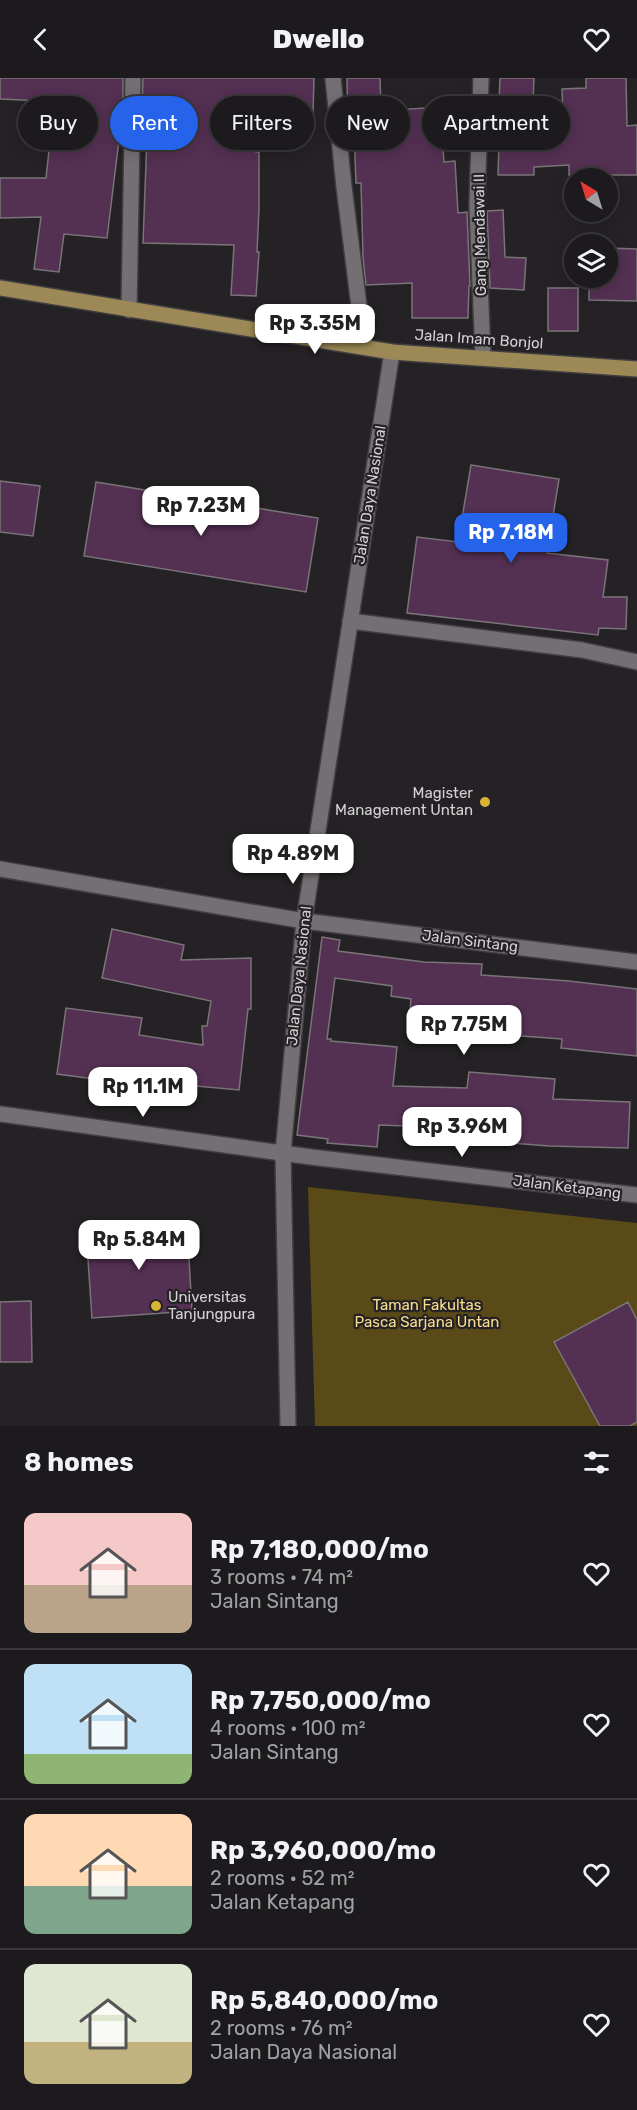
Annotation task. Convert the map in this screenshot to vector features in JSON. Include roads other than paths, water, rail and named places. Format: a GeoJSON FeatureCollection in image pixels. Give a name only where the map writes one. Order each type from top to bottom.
{"type":"FeatureCollection","features":[{"type":"Feature","properties":{"kind":"main road","name":"Jalan Imam Bonjol"},"geometry":{"type":"LineString","coordinates":[[0,288],[392,352],[637,369]]}},
{"type":"Feature","properties":{"kind":"street"},"geometry":{"type":"LineString","coordinates":[[129,310],[133,78]]}},
{"type":"Feature","properties":{"kind":"street"},"geometry":{"type":"LineString","coordinates":[[333,78],[364,346]]}},
{"type":"Feature","properties":{"kind":"street","name":"Gang Mendawai II"},"geometry":{"type":"LineString","coordinates":[[481,78],[477,206],[483,357]]}},
{"type":"Feature","properties":{"kind":"street","name":"Jalan Daya Nasional"},"geometry":{"type":"LineString","coordinates":[[288,1426],[283,1154],[304,921],[392,352]]}},
{"type":"Feature","properties":{"kind":"street"},"geometry":{"type":"LineString","coordinates":[[350,621],[582,650],[637,662]]}},
{"type":"Feature","properties":{"kind":"street","name":"Jalan Sintang"},"geometry":{"type":"LineString","coordinates":[[0,869],[304,921],[637,962]]}},
{"type":"Feature","properties":{"kind":"street","name":"Jalan Ketapang"},"geometry":{"type":"LineString","coordinates":[[0,1114],[283,1154],[637,1195]]}},
{"type":"Feature","properties":{"kind":"place","name":"Magister Management Untan"},"geometry":{"type":"Point","coordinates":[485,802]}},
{"type":"Feature","properties":{"kind":"place","name":"Universitas Tanjungpura"},"geometry":{"type":"Point","coordinates":[156,1306]}},
{"type":"Feature","properties":{"kind":"park label","name":"Taman Fakultas Pasca Sarjana Untan"},"geometry":{"type":"Point","coordinates":[427,1314]}}]}
